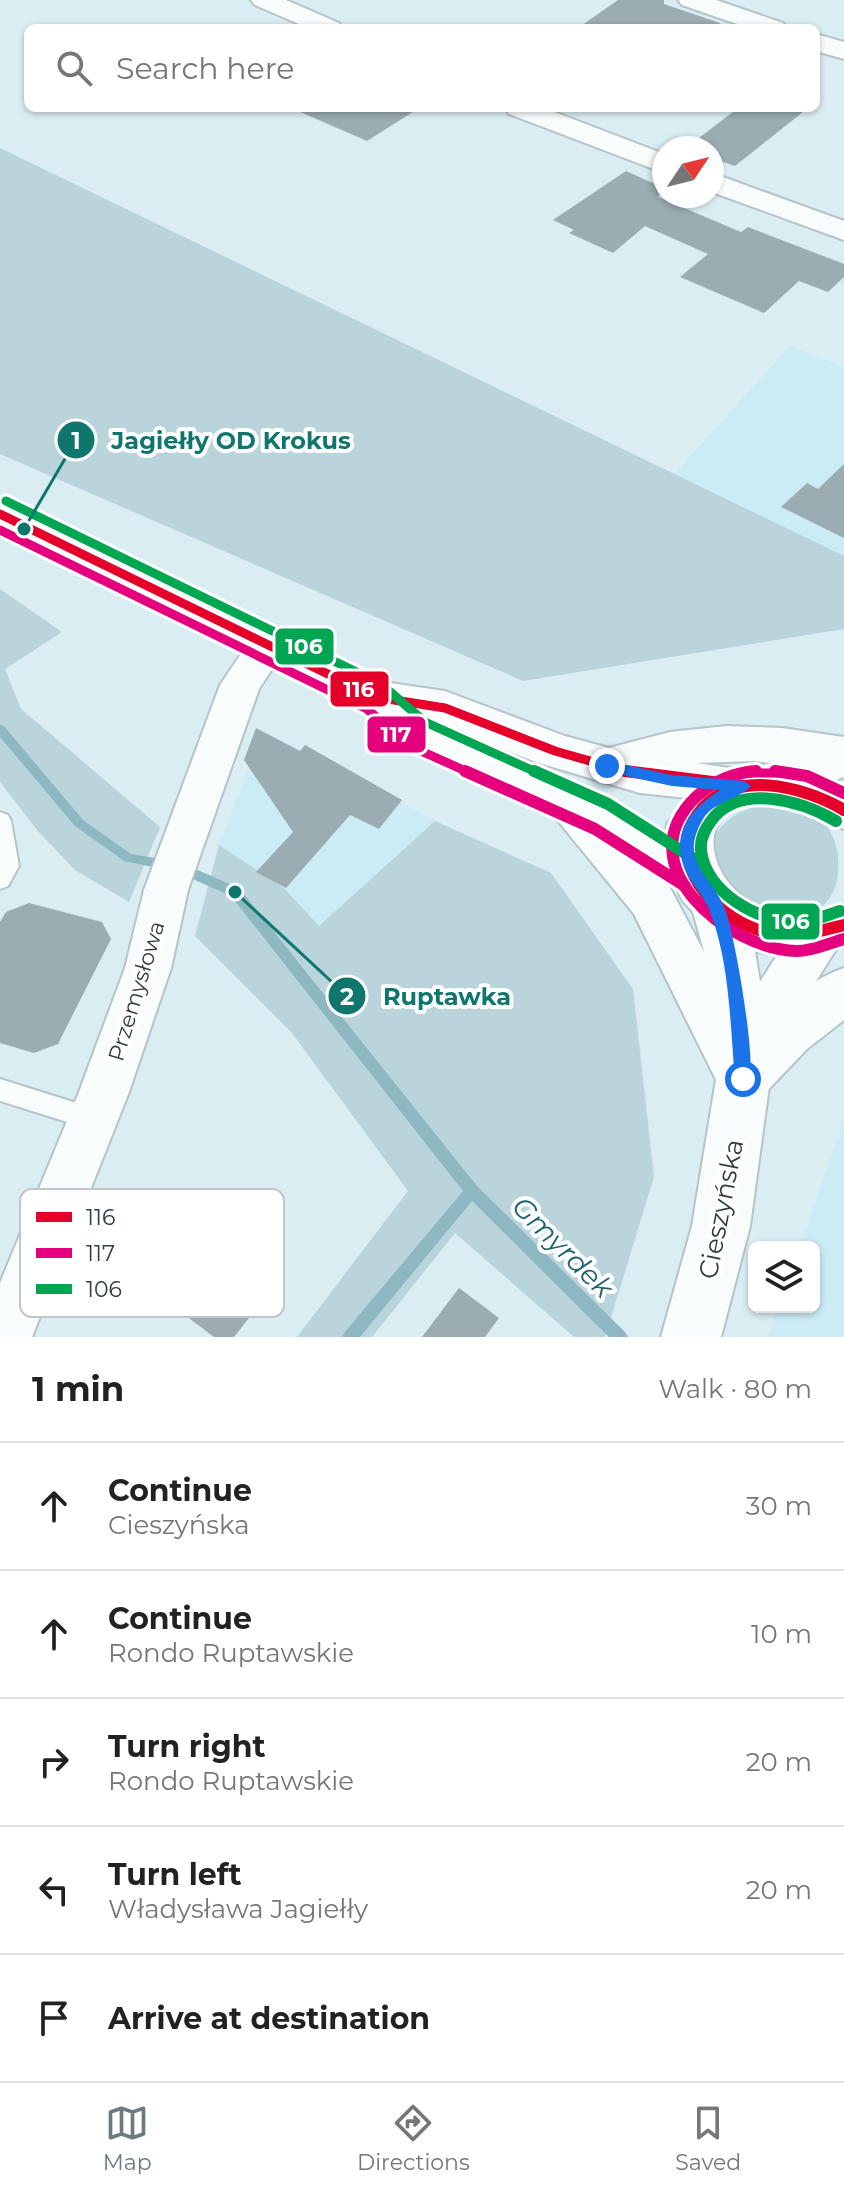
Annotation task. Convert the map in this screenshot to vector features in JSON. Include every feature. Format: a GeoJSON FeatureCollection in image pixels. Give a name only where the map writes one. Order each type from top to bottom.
{"type":"FeatureCollection","features":[{"type":"Feature","properties":{"kind":"street"},"geometry":{"type":"LineString","coordinates":[[264,0],[321,24]]}},
{"type":"Feature","properties":{"kind":"street"},"geometry":{"type":"LineString","coordinates":[[691,0],[761,24]]}},
{"type":"Feature","properties":{"kind":"street"},"geometry":{"type":"LineString","coordinates":[[820,43],[844,51]]}},
{"type":"Feature","properties":{"kind":"street"},"geometry":{"type":"LineString","coordinates":[[528,112],[652,160]]}},
{"type":"Feature","properties":{"kind":"street"},"geometry":{"type":"LineString","coordinates":[[571,130],[596,112]]}},
{"type":"Feature","properties":{"kind":"street"},"geometry":{"type":"LineString","coordinates":[[724,186],[844,231]]}},
{"type":"Feature","properties":{"kind":"street"},"geometry":{"type":"LineString","coordinates":[[0,514],[375,697],[417,734],[628,831],[747,927],[765,933],[801,937],[835,931]]}},
{"type":"Feature","properties":{"kind":"street","name":"Przemysłowa"},"geometry":{"type":"LineString","coordinates":[[65,1189],[148,968],[166,890],[240,685],[267,646]]}},
{"type":"Feature","properties":{"kind":"street"},"geometry":{"type":"LineString","coordinates":[[375,697],[445,708],[555,751],[607,766],[672,780],[808,791],[844,810]]}},
{"type":"Feature","properties":{"kind":"street"},"geometry":{"type":"LineString","coordinates":[[607,766],[657,750],[710,741],[766,741],[844,756]]}},
{"type":"Feature","properties":{"kind":"street"},"geometry":{"type":"LineString","coordinates":[[758,785],[844,756]]}},
{"type":"Feature","properties":{"kind":"street","name":"Cieszyńska"},"geometry":{"type":"LineString","coordinates":[[696,1322],[721,1226],[743,1079],[735,980],[687,845],[695,819],[715,799],[758,785]]}},
{"type":"Feature","properties":{"kind":"street"},"geometry":{"type":"LineString","coordinates":[[571,803],[652,900],[743,1079],[788,1033],[844,990]]}},
{"type":"Feature","properties":{"kind":"street","name":"Cieszyńska"},"geometry":{"type":"LineString","coordinates":[[743,1079],[782,990],[835,931]]}},
{"type":"Feature","properties":{"kind":"street","name":"Przemysłowa"},"geometry":{"type":"LineString","coordinates":[[5,1337],[20,1300]]}},
{"type":"Feature","properties":{"kind":"lane"},"geometry":{"type":"LineString","coordinates":[[0,821],[8,866],[0,880]]}},
{"type":"Feature","properties":{"kind":"lane"},"geometry":{"type":"LineString","coordinates":[[0,1090],[93,1119]]}},
{"type":"Feature","properties":{"kind":"shaded area"},"geometry":{"type":"Polygon","coordinates":[[[0,148],[844,556],[844,629],[523,681],[0,454],[0,148]]]}},
{"type":"Feature","properties":{"kind":"shaded area"},"geometry":{"type":"Polygon","coordinates":[[[790,346],[844,367],[844,556],[674,474],[790,346]]]}},
{"type":"Feature","properties":{"kind":"shaded area"},"geometry":{"type":"Polygon","coordinates":[[[0,589],[62,632],[5,669],[21,709],[160,827],[129,902],[75,870],[38,831],[0,782],[0,589]]]}},
{"type":"Feature","properties":{"kind":"shaded area"},"geometry":{"type":"Polygon","coordinates":[[[282,740],[435,821],[319,927],[284,888],[219,845],[259,743],[282,740]]]}},
{"type":"Feature","properties":{"kind":"shaded area"},"geometry":{"type":"Polygon","coordinates":[[[761,805],[802,811],[824,823],[831,832],[838,855],[837,880],[833,892],[819,908],[790,913],[763,908],[739,895],[722,877],[714,857],[716,836],[731,818],[761,805]]]}},
{"type":"Feature","properties":{"kind":"shaded area"},"geometry":{"type":"Polygon","coordinates":[[[435,821],[551,873],[633,989],[654,1177],[605,1337],[574,1337],[455,1233],[372,1337],[297,1337],[408,1191],[292,1033],[195,936],[219,845],[284,888],[319,926],[435,821]]]}},
{"type":"Feature","properties":{"kind":"shaded area"},"geometry":{"type":"Polygon","coordinates":[[[844,1122],[844,1337],[768,1337],[776,1313],[820,1313],[820,1241],[801,1241],[844,1122]]]}},
{"type":"Feature","properties":{"kind":"building"},"geometry":{"type":"Polygon","coordinates":[[[618,0],[664,0],[664,4],[720,23],[720,24],[584,24],[618,0]]]}},
{"type":"Feature","properties":{"kind":"building"},"geometry":{"type":"Polygon","coordinates":[[[300,112],[413,112],[367,141],[300,112]]]}},
{"type":"Feature","properties":{"kind":"building"},"geometry":{"type":"Polygon","coordinates":[[[733,112],[803,112],[735,166],[724,162],[724,136],[702,136],[733,112]]]}},
{"type":"Feature","properties":{"kind":"building"},"geometry":{"type":"Polygon","coordinates":[[[626,171],[652,183],[652,208],[684,208],[741,232],[748,227],[844,264],[844,277],[828,292],[799,281],[764,313],[680,277],[708,254],[645,226],[613,253],[569,233],[574,230],[553,220],[626,171]]]}},
{"type":"Feature","properties":{"kind":"building"},"geometry":{"type":"Polygon","coordinates":[[[844,464],[844,538],[781,507],[807,483],[818,489],[844,464]]]}},
{"type":"Feature","properties":{"kind":"building"},"geometry":{"type":"Polygon","coordinates":[[[256,728],[300,751],[305,745],[402,800],[379,829],[350,815],[286,888],[256,872],[293,832],[244,760],[256,728]]]}},
{"type":"Feature","properties":{"kind":"building"},"geometry":{"type":"Polygon","coordinates":[[[29,903],[102,922],[111,939],[58,1044],[34,1053],[0,1043],[0,922],[6,912],[29,903]]]}},
{"type":"Feature","properties":{"kind":"building"},"geometry":{"type":"Polygon","coordinates":[[[459,1288],[499,1318],[485,1337],[422,1337],[459,1288]]]}},
{"type":"Feature","properties":{"kind":"building"},"geometry":{"type":"Polygon","coordinates":[[[187,1317],[250,1317],[234,1337],[214,1337],[187,1317]]]}},
{"type":"Feature","properties":{"kind":"waterway"},"geometry":{"type":"LineString","coordinates":[[0,729],[79,823],[128,858],[179,867],[235,892],[472,1191]]}},
{"type":"Feature","properties":{"kind":"waterway"},"geometry":{"type":"LineString","coordinates":[[350,1337],[472,1191]]}},
{"type":"Feature","properties":{"kind":"waterway","name":"Gmyrdek"},"geometry":{"type":"LineString","coordinates":[[472,1191],[620,1337]]}},
{"type":"Feature","properties":{"kind":"transit line","name":"106"},"geometry":{"type":"LineString","coordinates":[[6,501],[381,684],[425,722],[608,804],[699,862]]}},
{"type":"Feature","properties":{"kind":"transit line","name":"116"},"geometry":{"type":"LineString","coordinates":[[0,514],[375,697],[445,708],[555,751],[640,775],[744,786]]}},
{"type":"Feature","properties":{"kind":"transit line","name":"117"},"geometry":{"type":"LineString","coordinates":[[0,530],[367,709],[410,746],[595,829],[685,886]]}},
{"type":"Feature","properties":{"kind":"transit line","name":"117"},"geometry":{"type":"LineString","coordinates":[[844,793],[807,776],[786,772],[765,770],[725,777],[707,787],[681,813],[673,847],[677,872],[688,893],[704,912],[725,928],[772,948],[796,951],[844,939]]}},
{"type":"Feature","properties":{"kind":"transit line","name":"116"},"geometry":{"type":"LineString","coordinates":[[844,810],[827,800],[785,786],[741,787],[721,794],[704,806],[691,824],[687,840],[688,857],[703,890],[730,916],[745,925],[771,934],[792,935],[844,925]]}},
{"type":"Feature","properties":{"kind":"transit line","name":"106"},"geometry":{"type":"LineString","coordinates":[[836,821],[785,801],[747,800],[730,805],[716,814],[705,829],[701,847],[704,864],[714,881],[745,907],[764,916],[799,922],[840,911]]}},
{"type":"Feature","properties":{"kind":"place","name":"Jagiełły OD Krokus"},"geometry":{"type":"Point","coordinates":[24,529]}},
{"type":"Feature","properties":{"kind":"place","name":"Ruptawka"},"geometry":{"type":"Point","coordinates":[235,892]}},
{"type":"Feature","properties":{"kind":"route"},"geometry":{"type":"LineString","coordinates":[[607,766],[672,780],[744,786],[728,791],[703,808],[695,819],[687,845],[687,860],[692,874],[706,898],[717,908],[732,959],[743,1079]]}}]}
